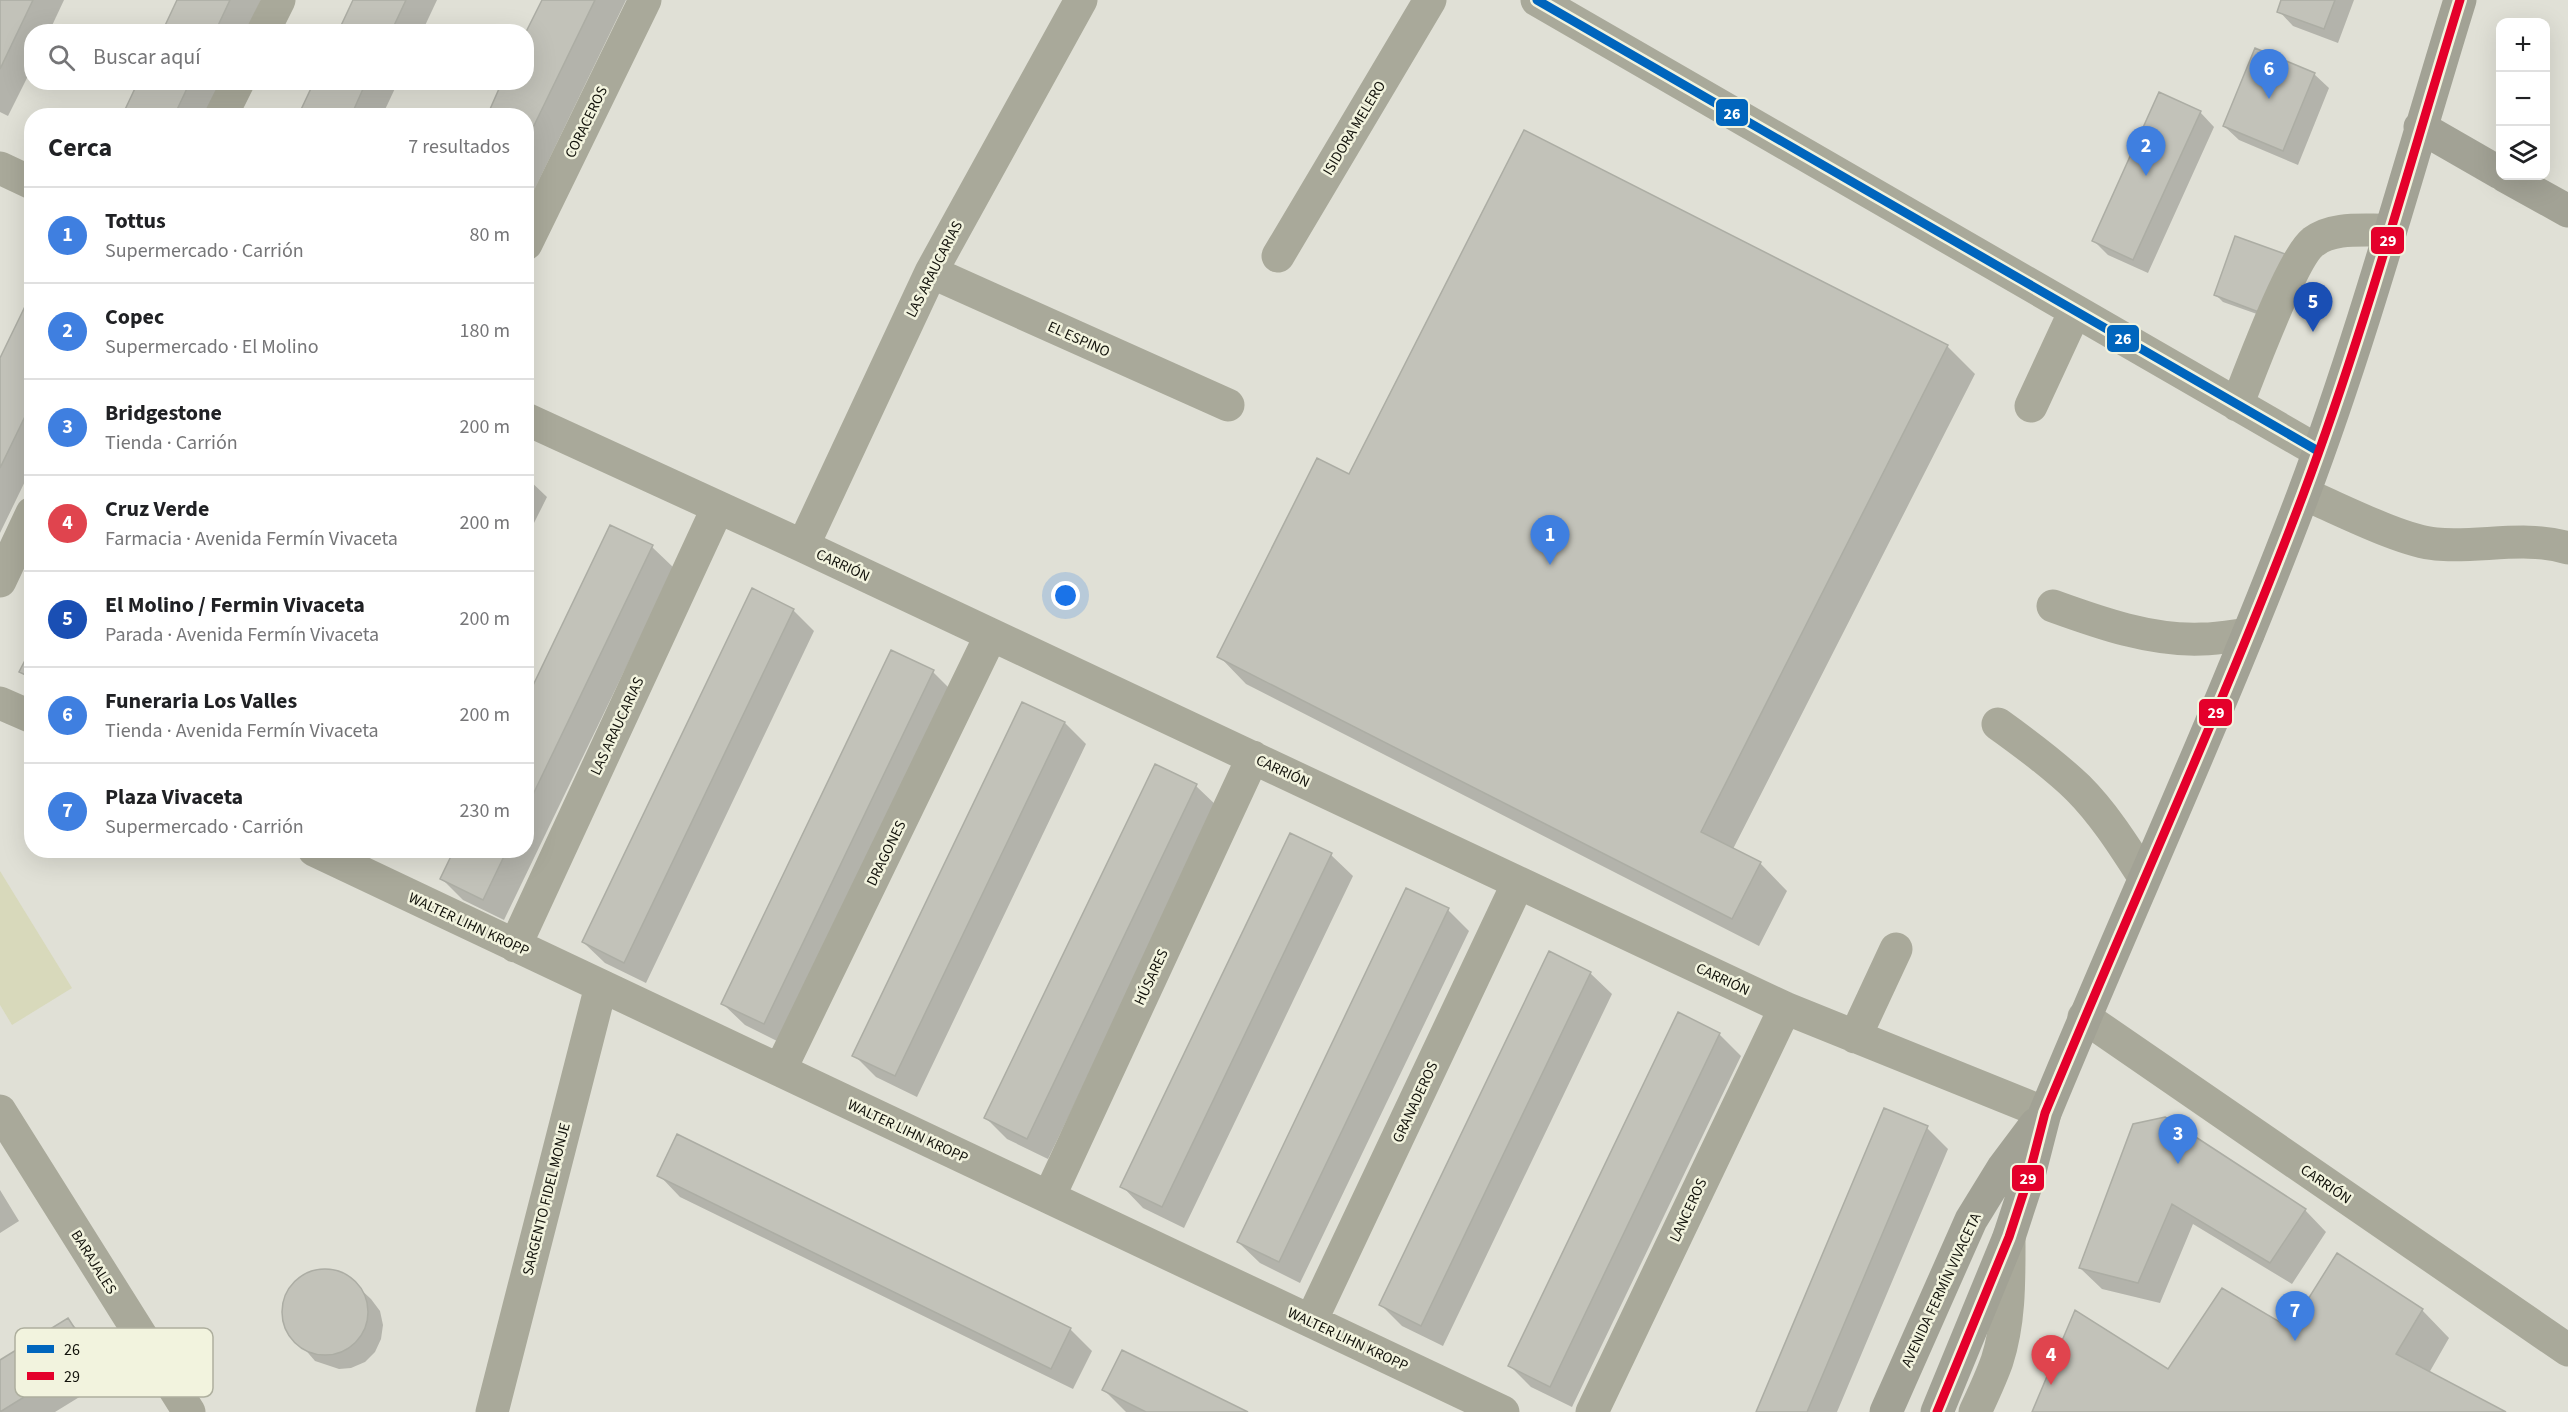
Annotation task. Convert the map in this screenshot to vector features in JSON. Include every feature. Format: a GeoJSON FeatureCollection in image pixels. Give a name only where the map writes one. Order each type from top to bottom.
{"type":"FeatureCollection","features":[{"type":"Feature","properties":{"kind":"main road","name":"AVENIDA FERMÍN VIVACETA"},"geometry":{"type":"LineString","coordinates":[[1937,1412],[2009,1237],[2028,1179],[2044,1113],[2248,634],[2304,494],[2346,373],[2460,0]]}},
{"type":"Feature","properties":{"kind":"main road"},"geometry":{"type":"LineString","coordinates":[[2420,127],[2496,171]]}},
{"type":"Feature","properties":{"kind":"main road"},"geometry":{"type":"LineString","coordinates":[[2512,180],[2568,211]]}},
{"type":"Feature","properties":{"kind":"main road","name":"AVENIDA FERMÍN VIVACETA"},"geometry":{"type":"LineString","coordinates":[[1886,1412],[1971,1220],[2003,1168],[2044,1113]]}},
{"type":"Feature","properties":{"kind":"street"},"geometry":{"type":"LineString","coordinates":[[267,24],[279,0]]}},
{"type":"Feature","properties":{"kind":"street","name":"CORACEROS"},"geometry":{"type":"LineString","coordinates":[[534,228],[645,0]]}},
{"type":"Feature","properties":{"kind":"street","name":"LAS ARAUCARIAS"},"geometry":{"type":"LineString","coordinates":[[802,546],[931,272],[1081,0]]}},
{"type":"Feature","properties":{"kind":"street","name":"ISIDORA MELERO"},"geometry":{"type":"LineString","coordinates":[[1278,256],[1430,0]]}},
{"type":"Feature","properties":{"kind":"street"},"geometry":{"type":"LineString","coordinates":[[1537,0],[2318,451]]}},
{"type":"Feature","properties":{"kind":"street"},"geometry":{"type":"LineString","coordinates":[[225,108],[234,90]]}},
{"type":"Feature","properties":{"kind":"street"},"geometry":{"type":"LineString","coordinates":[[0,168],[24,179]]}},
{"type":"Feature","properties":{"kind":"street"},"geometry":{"type":"LineString","coordinates":[[2237,405],[2297,263],[2313,242],[2338,231],[2390,230]]}},
{"type":"Feature","properties":{"kind":"street","name":"EL ESPINO"},"geometry":{"type":"LineString","coordinates":[[931,272],[1228,405]]}},
{"type":"Feature","properties":{"kind":"street"},"geometry":{"type":"LineString","coordinates":[[2031,406],[2075,311]]}},
{"type":"Feature","properties":{"kind":"street","name":"CARRIÓN"},"geometry":{"type":"LineString","coordinates":[[534,423],[1253,757],[1785,1008],[2044,1113]]}},
{"type":"Feature","properties":{"kind":"street"},"geometry":{"type":"LineString","coordinates":[[2304,494],[2398,534],[2434,544],[2541,543],[2568,548]]}},
{"type":"Feature","properties":{"kind":"street","name":"LAS ARAUCARIAS"},"geometry":{"type":"LineString","coordinates":[[515,945],[718,507]]}},
{"type":"Feature","properties":{"kind":"street"},"geometry":{"type":"LineString","coordinates":[[0,581],[24,530]]}},
{"type":"Feature","properties":{"kind":"street"},"geometry":{"type":"LineString","coordinates":[[2053,606],[2102,624],[2150,635],[2200,639],[2248,634]]}},
{"type":"Feature","properties":{"kind":"street","name":"DRAGONES"},"geometry":{"type":"LineString","coordinates":[[780,1070],[991,635]]}},
{"type":"Feature","properties":{"kind":"street"},"geometry":{"type":"LineString","coordinates":[[0,702],[24,713]]}},
{"type":"Feature","properties":{"kind":"street"},"geometry":{"type":"LineString","coordinates":[[1998,724],[2042,756],[2079,789],[2111,827],[2144,877]]}},
{"type":"Feature","properties":{"kind":"street","name":"HÚSARES"},"geometry":{"type":"LineString","coordinates":[[1049,1197],[1253,757]]}},
{"type":"Feature","properties":{"kind":"street","name":"WALTER LIHN KROPP"},"geometry":{"type":"LineString","coordinates":[[331,858],[1503,1412]]}},
{"type":"Feature","properties":{"kind":"street","name":"GRANADEROS"},"geometry":{"type":"LineString","coordinates":[[1311,1322],[1518,883]]}},
{"type":"Feature","properties":{"kind":"street"},"geometry":{"type":"LineString","coordinates":[[1855,1037],[1896,949]]}},
{"type":"Feature","properties":{"kind":"street","name":"SARGENTO FIDEL MONJE"},"geometry":{"type":"LineString","coordinates":[[492,1412],[601,986]]}},
{"type":"Feature","properties":{"kind":"street","name":"LANCEROS"},"geometry":{"type":"LineString","coordinates":[[1592,1412],[1785,1008]]}},
{"type":"Feature","properties":{"kind":"street","name":"CARRIÓN"},"geometry":{"type":"LineString","coordinates":[[2084,1017],[2568,1350]]}},
{"type":"Feature","properties":{"kind":"street","name":"BARAJALES"},"geometry":{"type":"LineString","coordinates":[[0,1112],[133,1328]]}},
{"type":"Feature","properties":{"kind":"street"},"geometry":{"type":"LineString","coordinates":[[1976,1412],[1997,1360],[2004,1333],[2009,1283],[2009,1237]]}},
{"type":"Feature","properties":{"kind":"street","name":"BARAJALES"},"geometry":{"type":"LineString","coordinates":[[175,1397],[183,1410]]}},
{"type":"Feature","properties":{"kind":"green space"},"geometry":{"type":"Polygon","coordinates":[[[0,871],[72,988],[12,1025],[0,1005],[0,871]]]}},
{"type":"Feature","properties":{"kind":"building"},"geometry":{"type":"Polygon","coordinates":[[[0,0],[33,0],[0,69],[0,0]]]}},
{"type":"Feature","properties":{"kind":"building"},"geometry":{"type":"Polygon","coordinates":[[[177,0],[230,0],[219,24],[166,24],[177,0]]]}},
{"type":"Feature","properties":{"kind":"building"},"geometry":{"type":"Polygon","coordinates":[[[353,0],[406,0],[395,24],[342,24],[353,0]]]}},
{"type":"Feature","properties":{"kind":"building"},"geometry":{"type":"Polygon","coordinates":[[[542,0],[595,0],[534,126],[534,108],[491,108],[498,90],[534,90],[534,24],[530,24],[542,0]]]}},
{"type":"Feature","properties":{"kind":"building"},"geometry":{"type":"Polygon","coordinates":[[[2281,0],[2335,0],[2324,29],[2277,12],[2281,0]]]}},
{"type":"Feature","properties":{"kind":"building"},"geometry":{"type":"Polygon","coordinates":[[[2255,48],[2315,73],[2283,151],[2223,126],[2255,48]]]}},
{"type":"Feature","properties":{"kind":"building"},"geometry":{"type":"Polygon","coordinates":[[[134,90],[186,90],[178,108],[126,108],[134,90]]]}},
{"type":"Feature","properties":{"kind":"building"},"geometry":{"type":"Polygon","coordinates":[[[310,90],[362,90],[355,108],[302,108],[310,90]]]}},
{"type":"Feature","properties":{"kind":"building"},"geometry":{"type":"Polygon","coordinates":[[[2159,92],[2201,111],[2133,260],[2092,241],[2159,92]]]}},
{"type":"Feature","properties":{"kind":"building"},"geometry":{"type":"Polygon","coordinates":[[[1524,130],[1948,345],[1701,832],[1761,862],[1732,919],[1217,657],[1317,458],[1349,474],[1524,130]]]}},
{"type":"Feature","properties":{"kind":"building"},"geometry":{"type":"Polygon","coordinates":[[[2235,236],[2285,254],[2264,314],[2214,295],[2235,236]]]}},
{"type":"Feature","properties":{"kind":"building"},"geometry":{"type":"Polygon","coordinates":[[[24,308],[24,418],[0,468],[0,358],[24,308]]]}},
{"type":"Feature","properties":{"kind":"building"},"geometry":{"type":"Polygon","coordinates":[[[610,525],[653,545],[534,792],[534,683],[610,525]]]}},
{"type":"Feature","properties":{"kind":"building"},"geometry":{"type":"Polygon","coordinates":[[[752,588],[794,609],[624,963],[582,942],[752,588]]]}},
{"type":"Feature","properties":{"kind":"building"},"geometry":{"type":"Polygon","coordinates":[[[891,650],[934,670],[764,1024],[721,1004],[891,650]]]}},
{"type":"Feature","properties":{"kind":"building"},"geometry":{"type":"Polygon","coordinates":[[[24,662],[24,674],[19,672],[24,662]]]}},
{"type":"Feature","properties":{"kind":"building"},"geometry":{"type":"Polygon","coordinates":[[[1022,702],[1065,722],[895,1076],[852,1056],[1022,702]]]}},
{"type":"Feature","properties":{"kind":"building"},"geometry":{"type":"Polygon","coordinates":[[[1155,764],[1197,784],[1027,1139],[984,1118],[1155,764]]]}},
{"type":"Feature","properties":{"kind":"building"},"geometry":{"type":"Polygon","coordinates":[[[1290,833],[1332,853],[1162,1207],[1120,1187],[1290,833]]]}},
{"type":"Feature","properties":{"kind":"building"},"geometry":{"type":"Polygon","coordinates":[[[450,858],[503,858],[483,900],[440,879],[450,858]]]}},
{"type":"Feature","properties":{"kind":"building"},"geometry":{"type":"Polygon","coordinates":[[[1406,888],[1449,908],[1279,1262],[1237,1242],[1406,888]]]}},
{"type":"Feature","properties":{"kind":"building"},"geometry":{"type":"Polygon","coordinates":[[[1549,951],[1591,972],[1421,1326],[1379,1305],[1549,951]]]}},
{"type":"Feature","properties":{"kind":"building"},"geometry":{"type":"Polygon","coordinates":[[[1678,1012],[1720,1033],[1550,1387],[1508,1366],[1678,1012]]]}},
{"type":"Feature","properties":{"kind":"building"},"geometry":{"type":"Polygon","coordinates":[[[1884,1108],[1928,1126],[1807,1412],[1756,1412],[1884,1108]]]}},
{"type":"Feature","properties":{"kind":"building"},"geometry":{"type":"Polygon","coordinates":[[[2165,1117],[2306,1209],[2270,1263],[2172,1204],[2138,1283],[2079,1268],[2133,1124],[2165,1117]]]}},
{"type":"Feature","properties":{"kind":"building"},"geometry":{"type":"Polygon","coordinates":[[[677,1134],[1071,1328],[1051,1369],[657,1176],[677,1134]]]}},
{"type":"Feature","properties":{"kind":"building"},"geometry":{"type":"Polygon","coordinates":[[[2337,1253],[2423,1309],[2396,1354],[2506,1412],[2032,1412],[2075,1310],[2168,1369],[2222,1288],[2290,1328],[2337,1253]]]}},
{"type":"Feature","properties":{"kind":"building"},"geometry":{"type":"Polygon","coordinates":[[[325,1269],[342,1272],[356,1281],[365,1295],[368,1312],[365,1329],[356,1343],[342,1352],[325,1355],[308,1352],[294,1343],[285,1329],[282,1312],[285,1295],[294,1281],[308,1272],[325,1269]]]}},
{"type":"Feature","properties":{"kind":"building"},"geometry":{"type":"Polygon","coordinates":[[[68,1318],[74,1328],[52,1328],[68,1318]]]}},
{"type":"Feature","properties":{"kind":"building"},"geometry":{"type":"Polygon","coordinates":[[[1122,1350],[1248,1412],[1146,1412],[1102,1390],[1122,1350]]]}},
{"type":"Feature","properties":{"kind":"building"},"geometry":{"type":"Polygon","coordinates":[[[15,1351],[15,1397],[24,1397],[0,1412],[0,1360],[15,1351]]]}},
{"type":"Feature","properties":{"kind":"transit line","name":"26"},"geometry":{"type":"LineString","coordinates":[[1537,0],[2318,451]]}},
{"type":"Feature","properties":{"kind":"transit line","name":"29"},"geometry":{"type":"LineString","coordinates":[[1937,1412],[2009,1237],[2028,1179],[2045,1113],[2209,728],[2303,495],[2366,311],[2460,0]]}},
{"type":"Feature","properties":{"kind":"place","name":"Funeraria Los Valles"},"geometry":{"type":"Point","coordinates":[2269,99]}},
{"type":"Feature","properties":{"kind":"place","name":"Copec"},"geometry":{"type":"Point","coordinates":[2146,176]}},
{"type":"Feature","properties":{"kind":"place","name":"El Molino / Fermin Vivaceta"},"geometry":{"type":"Point","coordinates":[2313,332]}},
{"type":"Feature","properties":{"kind":"place","name":"Tottus"},"geometry":{"type":"Point","coordinates":[1550,565]}},
{"type":"Feature","properties":{"kind":"place","name":"Bridgestone"},"geometry":{"type":"Point","coordinates":[2178,1164]}},
{"type":"Feature","properties":{"kind":"place","name":"Plaza Vivaceta"},"geometry":{"type":"Point","coordinates":[2295,1341]}},
{"type":"Feature","properties":{"kind":"place","name":"Cruz Verde"},"geometry":{"type":"Point","coordinates":[2051,1385]}}]}
